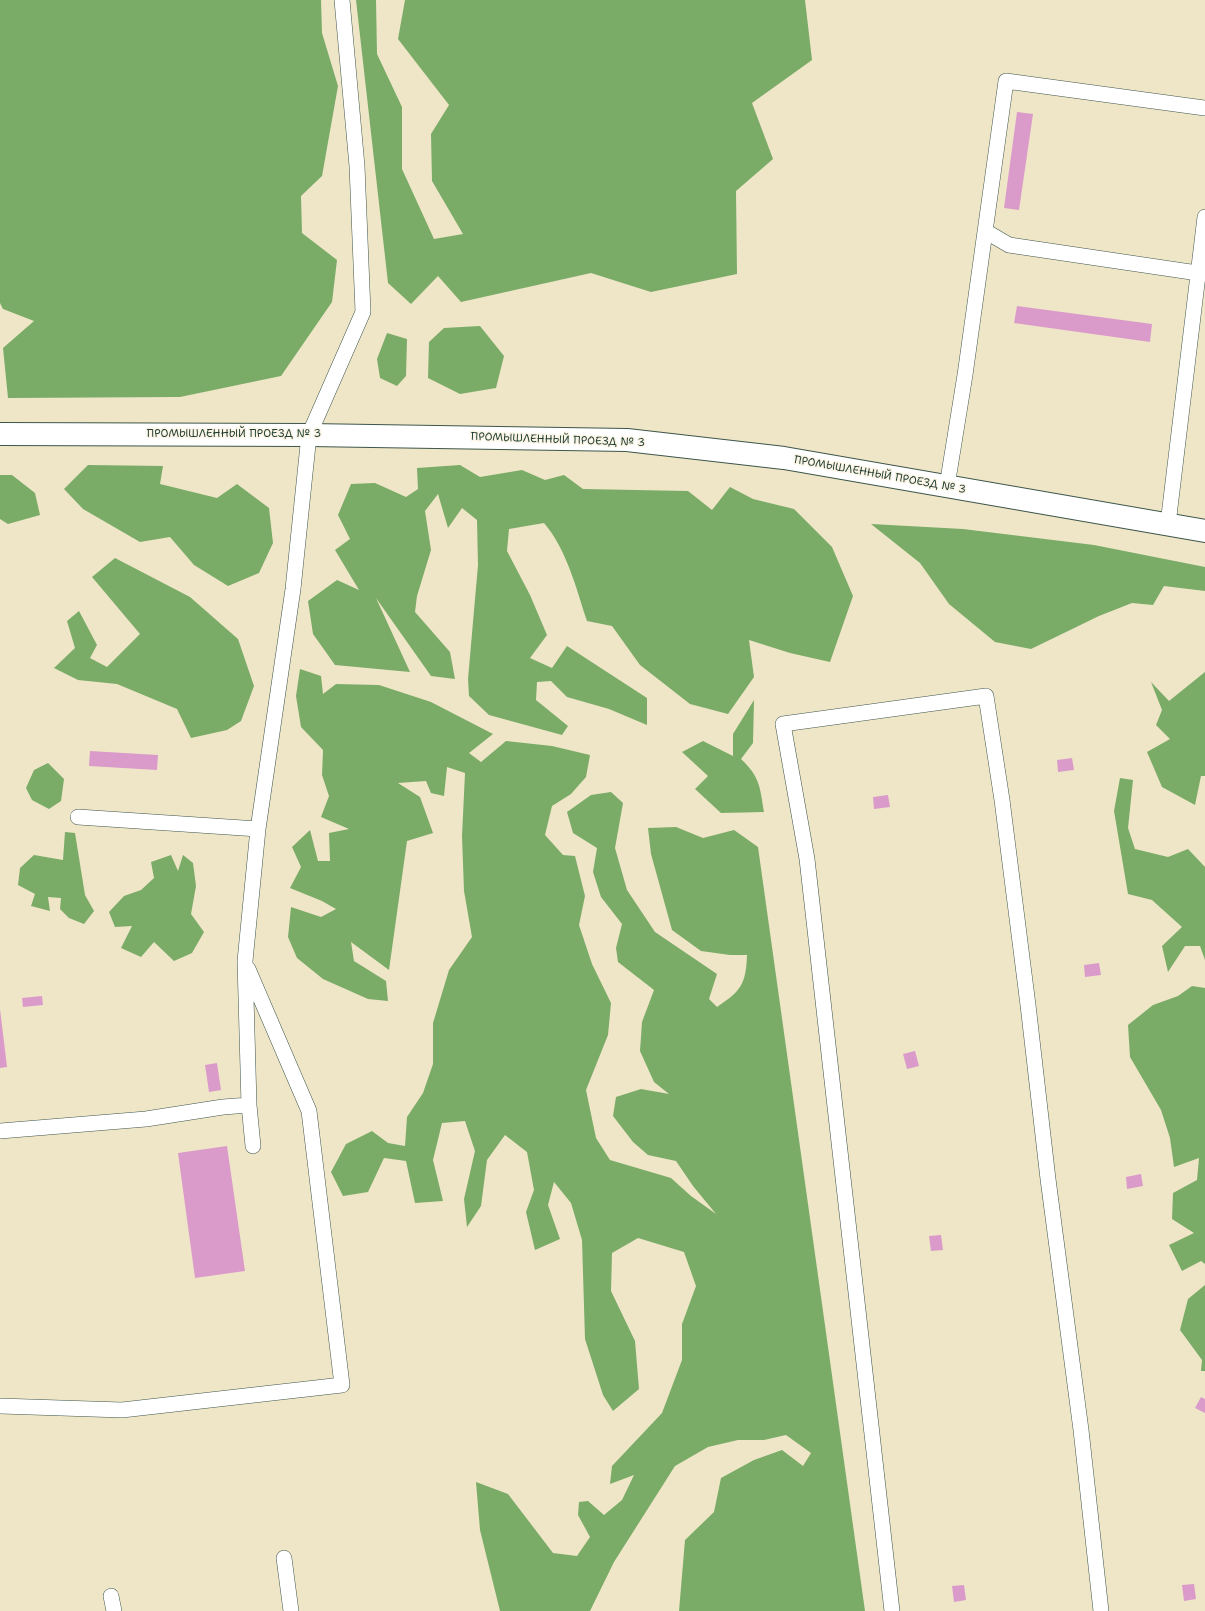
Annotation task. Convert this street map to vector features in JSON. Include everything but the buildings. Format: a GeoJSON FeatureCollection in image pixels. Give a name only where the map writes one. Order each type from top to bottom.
{"type":"FeatureCollection","features":[{"type":"Feature","properties":{"kind":"street","name":"ПРОМЫШЛЕННЫЙ ПРОЕЗД № 3"},"geometry":{"type":"LineString","coordinates":[[0,434],[309,435],[627,440],[784,458],[1205,531]]}},
{"type":"Feature","properties":{"kind":"lane"},"geometry":{"type":"LineString","coordinates":[[253,1146],[249,1105],[245,961],[258,829],[293,589],[309,435],[363,312],[357,166],[342,0]]}},
{"type":"Feature","properties":{"kind":"lane"},"geometry":{"type":"LineString","coordinates":[[947,486],[966,376],[1006,82],[1205,108]]}},
{"type":"Feature","properties":{"kind":"lane"},"geometry":{"type":"LineString","coordinates":[[1168,524],[1202,273],[1205,217]]}},
{"type":"Feature","properties":{"kind":"lane"},"geometry":{"type":"LineString","coordinates":[[985,231],[1009,245],[1202,273]]}},
{"type":"Feature","properties":{"kind":"lane"},"geometry":{"type":"LineString","coordinates":[[892,1611],[806,859],[783,724],[986,696],[1002,800],[1028,1005],[1101,1611]]}},
{"type":"Feature","properties":{"kind":"lane"},"geometry":{"type":"LineString","coordinates":[[78,817],[258,829]]}},
{"type":"Feature","properties":{"kind":"lane"},"geometry":{"type":"LineString","coordinates":[[0,1406],[122,1410],[342,1385],[310,1111],[245,961]]}},
{"type":"Feature","properties":{"kind":"lane"},"geometry":{"type":"LineString","coordinates":[[0,1131],[146,1119],[223,1107],[249,1105]]}},
{"type":"Feature","properties":{"kind":"lane"},"geometry":{"type":"LineString","coordinates":[[284,1558],[291,1611]]}},
{"type":"Feature","properties":{"kind":"lane"},"geometry":{"type":"LineString","coordinates":[[111,1596],[114,1611]]}},
{"type":"Feature","properties":{"kind":"green space"},"geometry":{"type":"Polygon","coordinates":[[[0,0],[321,0],[322,33],[338,86],[322,176],[301,196],[302,233],[337,260],[332,302],[281,376],[180,397],[8,398],[3,348],[34,321],[3,309],[0,303],[0,0]]]}},
{"type":"Feature","properties":{"kind":"green space"},"geometry":{"type":"Polygon","coordinates":[[[356,0],[376,0],[377,54],[402,107],[402,169],[434,239],[463,234],[432,181],[431,134],[449,105],[398,39],[405,0],[805,0],[812,60],[752,103],[773,159],[736,191],[737,274],[651,292],[591,273],[461,302],[438,276],[411,304],[388,283],[356,0]]]}},
{"type":"Feature","properties":{"kind":"green space"},"geometry":{"type":"Polygon","coordinates":[[[480,326],[504,356],[496,388],[460,394],[428,378],[429,342],[444,328],[480,326]]]}},
{"type":"Feature","properties":{"kind":"green space"},"geometry":{"type":"Polygon","coordinates":[[[387,333],[407,339],[406,376],[397,386],[380,378],[377,359],[387,333]]]}},
{"type":"Feature","properties":{"kind":"green space"},"geometry":{"type":"Polygon","coordinates":[[[88,465],[163,466],[160,484],[217,498],[237,484],[269,508],[273,543],[259,573],[228,586],[194,565],[170,537],[140,542],[83,509],[64,489],[88,465]]]}},
{"type":"Feature","properties":{"kind":"green space"},"geometry":{"type":"Polygon","coordinates":[[[460,465],[480,477],[522,470],[545,480],[564,475],[583,489],[688,491],[712,510],[730,487],[753,499],[794,509],[832,547],[853,596],[830,662],[790,653],[749,640],[754,677],[728,714],[690,704],[640,665],[612,626],[587,621],[565,557],[559,545],[544,523],[509,529],[507,551],[530,595],[547,635],[530,658],[552,668],[567,646],[647,698],[647,725],[609,709],[567,697],[551,681],[537,682],[536,700],[568,726],[562,735],[489,715],[469,696],[468,679],[478,565],[477,520],[462,508],[448,528],[438,494],[425,511],[431,550],[417,596],[415,612],[450,652],[455,679],[431,676],[376,598],[410,672],[335,665],[313,634],[308,601],[337,580],[359,590],[335,550],[350,539],[338,515],[351,484],[375,483],[406,497],[418,489],[417,468],[460,465]]]}},
{"type":"Feature","properties":{"kind":"green space"},"geometry":{"type":"Polygon","coordinates":[[[0,475],[12,475],[35,493],[40,515],[8,524],[0,519],[0,475]]]}},
{"type":"Feature","properties":{"kind":"green space"},"geometry":{"type":"Polygon","coordinates":[[[871,524],[963,529],[1094,545],[1205,567],[1205,591],[1164,586],[1153,605],[1132,603],[1099,616],[1031,649],[995,642],[949,604],[920,563],[871,524]]]}},
{"type":"Feature","properties":{"kind":"green space"},"geometry":{"type":"Polygon","coordinates":[[[115,558],[190,597],[238,639],[254,686],[241,721],[227,730],[191,738],[177,709],[117,684],[78,680],[54,668],[75,648],[67,621],[79,611],[97,645],[90,658],[107,667],[140,634],[92,577],[115,558]]]}},
{"type":"Feature","properties":{"kind":"green space"},"geometry":{"type":"Polygon","coordinates":[[[300,669],[321,676],[323,694],[336,684],[379,685],[431,702],[493,734],[469,753],[481,762],[506,741],[552,746],[590,755],[586,777],[571,794],[552,806],[545,835],[563,855],[575,856],[585,896],[579,925],[592,964],[611,1003],[608,1035],[586,1090],[596,1138],[610,1160],[671,1178],[691,1196],[716,1214],[693,1186],[676,1161],[648,1155],[633,1142],[613,1116],[616,1097],[641,1089],[669,1094],[654,1082],[640,1051],[642,1022],[654,990],[618,962],[616,948],[622,924],[601,897],[593,872],[597,848],[573,833],[567,812],[591,795],[611,792],[623,803],[615,848],[627,890],[655,932],[717,974],[709,999],[717,1007],[732,996],[741,986],[745,973],[747,955],[730,955],[701,951],[672,930],[651,854],[648,828],[676,827],[703,838],[734,830],[758,847],[865,1611],[679,1611],[685,1540],[714,1512],[721,1478],[754,1460],[782,1450],[803,1466],[811,1453],[786,1435],[764,1440],[738,1440],[708,1447],[675,1466],[614,1562],[590,1611],[500,1611],[480,1530],[476,1482],[508,1494],[553,1553],[577,1556],[590,1537],[578,1515],[579,1502],[588,1501],[604,1515],[622,1500],[634,1475],[610,1484],[612,1466],[662,1413],[682,1360],[682,1324],[696,1286],[684,1252],[638,1238],[612,1253],[611,1291],[635,1341],[639,1389],[613,1411],[603,1395],[585,1339],[582,1240],[571,1203],[554,1182],[548,1205],[560,1239],[535,1250],[526,1212],[534,1190],[527,1152],[505,1135],[487,1160],[481,1206],[467,1227],[464,1199],[475,1151],[465,1121],[442,1123],[433,1160],[443,1201],[415,1203],[406,1161],[384,1158],[368,1192],[343,1196],[331,1172],[346,1144],[372,1131],[388,1143],[405,1146],[407,1117],[423,1093],[433,1064],[433,1023],[449,970],[472,937],[464,891],[462,836],[465,773],[447,767],[444,796],[431,793],[426,781],[398,783],[420,797],[433,833],[407,841],[389,970],[351,942],[354,961],[386,981],[388,1001],[368,999],[323,979],[297,958],[288,937],[291,907],[321,917],[336,909],[322,901],[290,888],[301,867],[292,847],[310,830],[318,861],[330,861],[329,833],[349,829],[321,817],[329,796],[322,775],[323,750],[301,727],[296,696],[300,669]]]}},
{"type":"Feature","properties":{"kind":"green space"},"geometry":{"type":"Polygon","coordinates":[[[1205,672],[1205,776],[1201,776],[1195,805],[1162,787],[1147,752],[1170,739],[1156,725],[1162,710],[1151,682],[1169,701],[1205,672]]]}},
{"type":"Feature","properties":{"kind":"green space"},"geometry":{"type":"Polygon","coordinates":[[[754,700],[753,743],[741,759],[756,777],[764,812],[721,813],[695,789],[708,776],[682,752],[703,741],[733,756],[733,734],[754,700]]]}},
{"type":"Feature","properties":{"kind":"green space"},"geometry":{"type":"Polygon","coordinates":[[[48,763],[64,779],[61,801],[49,809],[32,800],[26,788],[34,770],[48,763]]]}},
{"type":"Feature","properties":{"kind":"green space"},"geometry":{"type":"Polygon","coordinates":[[[1120,778],[1133,780],[1128,828],[1135,849],[1168,857],[1188,849],[1205,867],[1205,960],[1200,946],[1185,946],[1168,972],[1162,946],[1182,927],[1152,900],[1128,894],[1114,811],[1120,778]]]}},
{"type":"Feature","properties":{"kind":"green space"},"geometry":{"type":"Polygon","coordinates":[[[65,832],[75,833],[85,895],[94,911],[84,924],[69,918],[60,909],[61,898],[48,897],[50,911],[31,906],[35,894],[18,885],[20,868],[34,855],[63,860],[65,832]]]}},
{"type":"Feature","properties":{"kind":"green space"},"geometry":{"type":"Polygon","coordinates":[[[171,855],[178,871],[183,855],[193,863],[196,886],[191,914],[204,932],[192,953],[174,961],[154,942],[141,957],[121,948],[132,926],[115,927],[109,912],[124,896],[141,890],[154,878],[151,862],[171,855]]]}},
{"type":"Feature","properties":{"kind":"green space"},"geometry":{"type":"Polygon","coordinates":[[[1192,986],[1205,988],[1205,1264],[1201,1261],[1182,1271],[1169,1245],[1194,1233],[1172,1219],[1173,1193],[1197,1180],[1199,1158],[1174,1167],[1170,1138],[1161,1110],[1130,1057],[1128,1025],[1153,1005],[1178,996],[1192,986]]]}},
{"type":"Feature","properties":{"kind":"green space"},"geometry":{"type":"Polygon","coordinates":[[[1205,1285],[1205,1371],[1201,1371],[1202,1360],[1180,1330],[1188,1299],[1205,1285]]]}}]}
